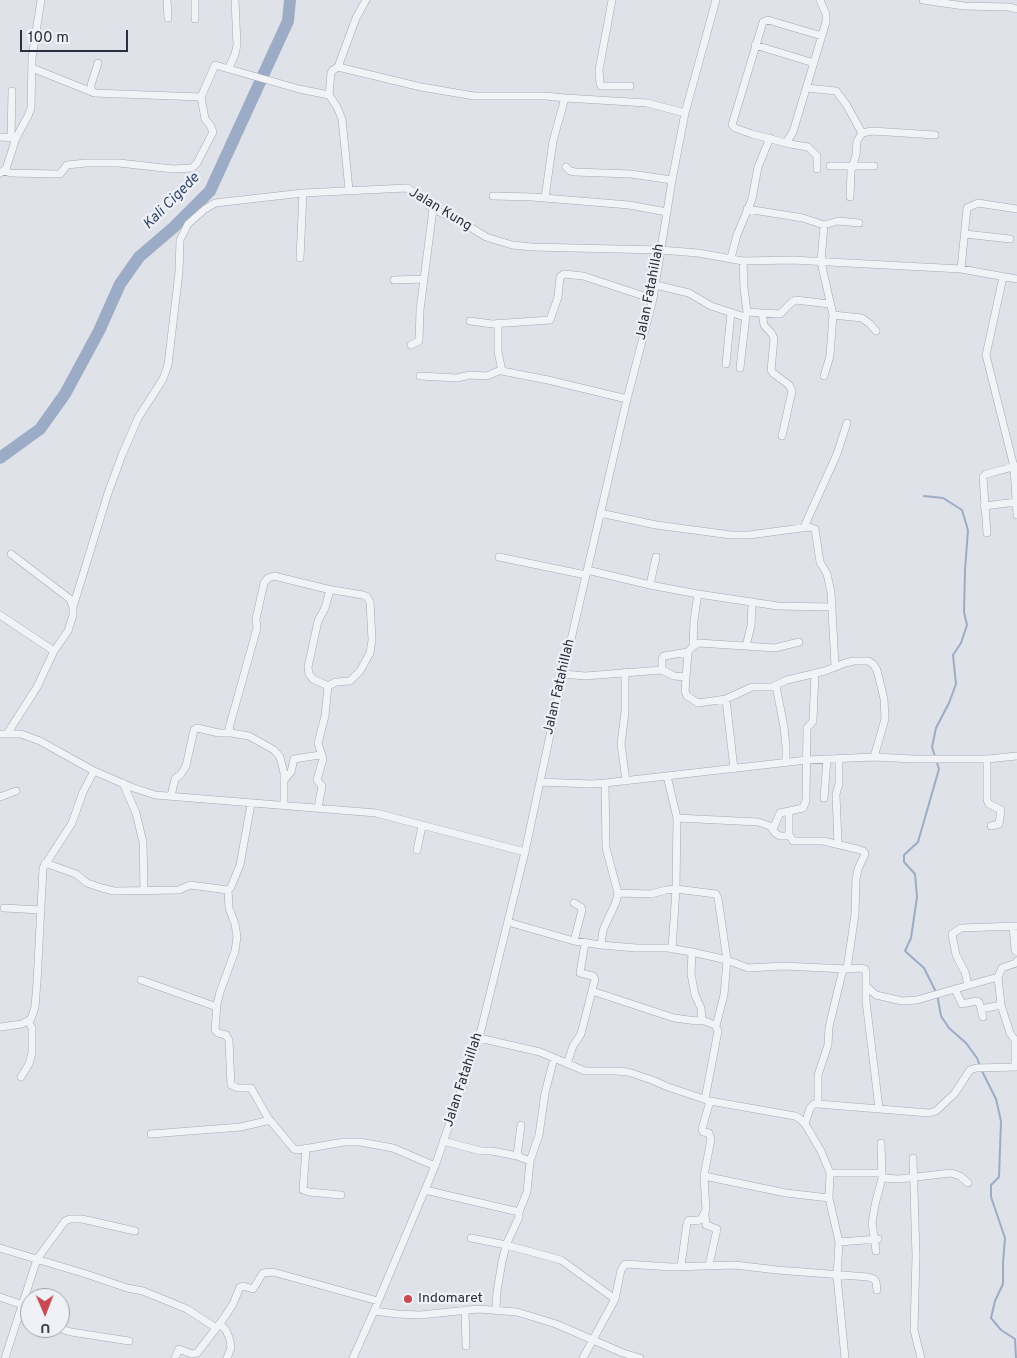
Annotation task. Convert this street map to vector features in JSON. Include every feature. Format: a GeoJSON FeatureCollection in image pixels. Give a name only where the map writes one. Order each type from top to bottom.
{"type":"FeatureCollection","features":[{"type":"Feature","properties":{"kind":"street"},"geometry":{"type":"LineString","coordinates":[[41,0],[33,43],[31,108],[28,116],[13,138],[2,172],[60,174],[67,165],[86,163],[119,163],[173,169],[192,168],[197,163],[213,132],[205,119],[201,97],[215,65],[329,95],[337,106],[342,119],[349,190]]}},
{"type":"Feature","properties":{"kind":"street"},"geometry":{"type":"LineString","coordinates":[[167,0],[168,18]]}},
{"type":"Feature","properties":{"kind":"street"},"geometry":{"type":"LineString","coordinates":[[195,20],[196,0]]}},
{"type":"Feature","properties":{"kind":"street"},"geometry":{"type":"LineString","coordinates":[[229,68],[237,45],[234,0]]}},
{"type":"Feature","properties":{"kind":"street"},"geometry":{"type":"LineString","coordinates":[[329,95],[331,73],[338,67],[356,18],[366,0]]}},
{"type":"Feature","properties":{"kind":"street","name":"Jalan Fatahillah"},"geometry":{"type":"LineString","coordinates":[[352,1358],[374,1311],[435,1166],[479,1038],[525,852],[600,513],[653,299],[685,113],[716,0]]}},
{"type":"Feature","properties":{"kind":"street"},"geometry":{"type":"LineString","coordinates":[[786,143],[793,132],[826,22],[826,14],[820,0]]}},
{"type":"Feature","properties":{"kind":"street"},"geometry":{"type":"LineString","coordinates":[[926,0],[964,6],[1009,7],[1017,9]]}},
{"type":"Feature","properties":{"kind":"street"},"geometry":{"type":"LineString","coordinates":[[610,1],[599,70],[600,84],[601,86],[630,86]]}},
{"type":"Feature","properties":{"kind":"street"},"geometry":{"type":"LineString","coordinates":[[817,169],[817,156],[808,147],[786,143],[735,128],[732,124],[763,22],[768,20],[822,36]]}},
{"type":"Feature","properties":{"kind":"street"},"geometry":{"type":"LineString","coordinates":[[755,45],[814,63]]}},
{"type":"Feature","properties":{"kind":"street"},"geometry":{"type":"LineString","coordinates":[[92,92],[91,85],[98,63]]}},
{"type":"Feature","properties":{"kind":"street"},"geometry":{"type":"LineString","coordinates":[[338,67],[420,87],[474,96],[546,96],[647,103],[685,113]]}},
{"type":"Feature","properties":{"kind":"street"},"geometry":{"type":"LineString","coordinates":[[32,68],[92,92],[135,96],[201,97]]}},
{"type":"Feature","properties":{"kind":"street"},"geometry":{"type":"LineString","coordinates":[[807,88],[836,91],[862,132]]}},
{"type":"Feature","properties":{"kind":"street"},"geometry":{"type":"LineString","coordinates":[[12,91],[13,138]]}},
{"type":"Feature","properties":{"kind":"street"},"geometry":{"type":"LineString","coordinates":[[545,198],[553,141],[565,98]]}},
{"type":"Feature","properties":{"kind":"street"},"geometry":{"type":"LineString","coordinates":[[862,132],[877,131],[935,135]]}},
{"type":"Feature","properties":{"kind":"street"},"geometry":{"type":"LineString","coordinates":[[850,197],[852,165],[862,132]]}},
{"type":"Feature","properties":{"kind":"street"},"geometry":{"type":"LineString","coordinates":[[0,137],[13,138]]}},
{"type":"Feature","properties":{"kind":"street"},"geometry":{"type":"LineString","coordinates":[[731,258],[737,234],[752,199],[758,167],[770,138]]}},
{"type":"Feature","properties":{"kind":"street"},"geometry":{"type":"LineString","coordinates":[[830,166],[874,166]]}},
{"type":"Feature","properties":{"kind":"street"},"geometry":{"type":"LineString","coordinates":[[566,167],[570,171],[575,172],[631,174],[672,180]]}},
{"type":"Feature","properties":{"kind":"street","name":"Jalan Kung"},"geometry":{"type":"LineString","coordinates":[[3,734],[36,687],[54,651],[68,631],[73,608],[108,493],[122,455],[138,418],[161,384],[168,365],[179,272],[179,248],[183,232],[188,224],[205,208],[215,203],[303,193],[407,188],[433,208],[462,222],[486,237],[512,245],[660,250],[698,253],[743,260],[960,269],[1017,280]]}},
{"type":"Feature","properties":{"kind":"street"},"geometry":{"type":"LineString","coordinates":[[300,258],[303,193]]}},
{"type":"Feature","properties":{"kind":"street"},"geometry":{"type":"LineString","coordinates":[[493,196],[629,205],[668,212]]}},
{"type":"Feature","properties":{"kind":"street"},"geometry":{"type":"LineString","coordinates":[[960,269],[967,208],[978,203],[1017,208]]}},
{"type":"Feature","properties":{"kind":"street"},"geometry":{"type":"LineString","coordinates":[[411,345],[419,341],[420,310],[433,208]]}},
{"type":"Feature","properties":{"kind":"street"},"geometry":{"type":"LineString","coordinates":[[747,209],[803,218],[824,225],[838,221],[858,223]]}},
{"type":"Feature","properties":{"kind":"street"},"geometry":{"type":"LineString","coordinates":[[824,225],[821,262],[832,315],[830,356],[824,376]]}},
{"type":"Feature","properties":{"kind":"street"},"geometry":{"type":"LineString","coordinates":[[965,234],[1010,238]]}},
{"type":"Feature","properties":{"kind":"street"},"geometry":{"type":"LineString","coordinates":[[740,368],[746,315],[743,260]]}},
{"type":"Feature","properties":{"kind":"street"},"geometry":{"type":"LineString","coordinates":[[470,321],[498,323],[550,319],[558,297],[560,276],[564,274],[583,276],[653,299]]}},
{"type":"Feature","properties":{"kind":"street"},"geometry":{"type":"LineString","coordinates":[[1003,277],[986,354],[1016,466],[1017,515]]}},
{"type":"Feature","properties":{"kind":"street"},"geometry":{"type":"LineString","coordinates":[[394,280],[424,279]]}},
{"type":"Feature","properties":{"kind":"street"},"geometry":{"type":"LineString","coordinates":[[656,285],[689,293],[711,306],[731,313],[746,315],[762,313],[780,314],[796,300],[829,304]]}},
{"type":"Feature","properties":{"kind":"street"},"geometry":{"type":"LineString","coordinates":[[726,364],[731,313]]}},
{"type":"Feature","properties":{"kind":"street"},"geometry":{"type":"LineString","coordinates":[[762,313],[764,325],[774,339],[771,370],[792,391],[782,436]]}},
{"type":"Feature","properties":{"kind":"street"},"geometry":{"type":"LineString","coordinates":[[832,315],[862,318],[876,332]]}},
{"type":"Feature","properties":{"kind":"street"},"geometry":{"type":"LineString","coordinates":[[498,323],[498,352],[501,370]]}},
{"type":"Feature","properties":{"kind":"street"},"geometry":{"type":"LineString","coordinates":[[420,376],[457,378],[470,375],[487,376],[501,370],[627,399]]}},
{"type":"Feature","properties":{"kind":"street"},"geometry":{"type":"LineString","coordinates":[[804,527],[837,454],[847,423]]}},
{"type":"Feature","properties":{"kind":"street"},"geometry":{"type":"LineString","coordinates":[[987,533],[983,477],[984,475],[1016,466]]}},
{"type":"Feature","properties":{"kind":"street"},"geometry":{"type":"LineString","coordinates":[[984,506],[1017,502]]}},
{"type":"Feature","properties":{"kind":"street"},"geometry":{"type":"LineString","coordinates":[[600,513],[656,525],[731,535],[749,535],[804,527],[813,528],[817,532],[820,562],[829,579],[835,666]]}},
{"type":"Feature","properties":{"kind":"street"},"geometry":{"type":"LineString","coordinates":[[11,554],[70,599],[73,608]]}},
{"type":"Feature","properties":{"kind":"street"},"geometry":{"type":"LineString","coordinates":[[498,557],[698,594],[778,606],[832,607]]}},
{"type":"Feature","properties":{"kind":"street"},"geometry":{"type":"LineString","coordinates":[[650,585],[656,557]]}},
{"type":"Feature","properties":{"kind":"street"},"geometry":{"type":"LineString","coordinates":[[231,733],[230,725],[257,628],[256,619],[266,580],[274,576],[330,590],[363,595],[369,599],[372,640],[370,653],[356,676],[348,682],[336,682],[328,686],[325,716],[318,743],[322,759],[317,782],[322,787],[318,808]]}},
{"type":"Feature","properties":{"kind":"street"},"geometry":{"type":"LineString","coordinates":[[328,686],[313,679],[309,674],[308,667],[318,621],[325,608],[330,590]]}},
{"type":"Feature","properties":{"kind":"street"},"geometry":{"type":"LineString","coordinates":[[698,594],[686,678],[685,691],[687,696],[698,703],[726,699],[752,686],[765,688],[776,686],[787,680],[835,666],[854,661],[868,661],[878,670],[884,699],[885,719],[874,757]]}},
{"type":"Feature","properties":{"kind":"street"},"geometry":{"type":"LineString","coordinates":[[746,646],[751,626],[752,602]]}},
{"type":"Feature","properties":{"kind":"street"},"geometry":{"type":"LineString","coordinates":[[0,615],[54,651]]}},
{"type":"Feature","properties":{"kind":"street"},"geometry":{"type":"LineString","coordinates":[[662,670],[664,656],[691,649],[699,643],[775,648],[799,642]]}},
{"type":"Feature","properties":{"kind":"street"},"geometry":{"type":"LineString","coordinates":[[563,674],[586,676],[662,670],[674,676],[686,678]]}},
{"type":"Feature","properties":{"kind":"street"},"geometry":{"type":"LineString","coordinates":[[624,672],[625,712],[621,744],[626,781]]}},
{"type":"Feature","properties":{"kind":"street"},"geometry":{"type":"LineString","coordinates":[[772,829],[780,814],[803,808],[804,806],[807,790],[807,728],[814,721],[815,672]]}},
{"type":"Feature","properties":{"kind":"street"},"geometry":{"type":"LineString","coordinates":[[776,686],[784,727],[786,761]]}},
{"type":"Feature","properties":{"kind":"street"},"geometry":{"type":"LineString","coordinates":[[726,699],[734,769]]}},
{"type":"Feature","properties":{"kind":"street"},"geometry":{"type":"LineString","coordinates":[[171,796],[176,779],[186,766],[194,730],[200,728],[219,733],[250,736],[274,750],[280,757],[284,780],[284,806]]}},
{"type":"Feature","properties":{"kind":"street"},"geometry":{"type":"LineString","coordinates":[[3,734],[21,734],[40,741],[94,771],[142,792],[251,804],[376,813],[525,852]]}},
{"type":"Feature","properties":{"kind":"street"},"geometry":{"type":"LineString","coordinates":[[284,780],[290,772],[294,759],[320,754]]}},
{"type":"Feature","properties":{"kind":"street"},"geometry":{"type":"LineString","coordinates":[[540,782],[605,783],[734,769],[786,761],[839,758],[936,759],[1017,756]]}},
{"type":"Feature","properties":{"kind":"street"},"geometry":{"type":"LineString","coordinates":[[838,844],[836,794],[839,784],[839,758]]}},
{"type":"Feature","properties":{"kind":"street"},"geometry":{"type":"LineString","coordinates":[[986,758],[989,804],[1001,810],[999,824],[991,826]]}},
{"type":"Feature","properties":{"kind":"street"},"geometry":{"type":"LineString","coordinates":[[824,798],[827,759]]}},
{"type":"Feature","properties":{"kind":"street"},"geometry":{"type":"LineString","coordinates":[[0,1027],[22,1024],[28,1021],[35,1007],[42,877],[45,863],[72,822],[83,792],[94,771]]}},
{"type":"Feature","properties":{"kind":"street"},"geometry":{"type":"LineString","coordinates":[[668,776],[677,818],[676,889],[672,949]]}},
{"type":"Feature","properties":{"kind":"street"},"geometry":{"type":"LineString","coordinates":[[120,781],[136,813],[143,842],[144,890]]}},
{"type":"Feature","properties":{"kind":"street"},"geometry":{"type":"LineString","coordinates":[[601,945],[603,930],[616,902],[618,893],[606,848],[605,783]]}},
{"type":"Feature","properties":{"kind":"street"},"geometry":{"type":"LineString","coordinates":[[0,797],[16,791]]}},
{"type":"Feature","properties":{"kind":"street"},"geometry":{"type":"LineString","coordinates":[[251,804],[240,865],[228,890],[229,908],[235,924],[237,937],[235,952],[220,992],[215,1030],[218,1034],[228,1036],[230,1044],[230,1084],[234,1088],[251,1088],[270,1120],[291,1147],[298,1150],[344,1142],[377,1144],[394,1148],[435,1166]]}},
{"type":"Feature","properties":{"kind":"street"},"geometry":{"type":"LineString","coordinates":[[789,811],[789,836],[792,840],[815,840],[838,844],[864,851],[865,854],[858,869],[856,879],[855,914],[845,969],[829,1027],[828,1045],[818,1074],[818,1104]]}},
{"type":"Feature","properties":{"kind":"street"},"geometry":{"type":"LineString","coordinates":[[677,818],[758,822],[770,826],[780,836],[789,836]]}},
{"type":"Feature","properties":{"kind":"street"},"geometry":{"type":"LineString","coordinates":[[417,850],[422,826]]}},
{"type":"Feature","properties":{"kind":"street"},"geometry":{"type":"LineString","coordinates":[[45,863],[76,874],[87,883],[120,892],[179,890],[190,885],[228,890]]}},
{"type":"Feature","properties":{"kind":"street"},"geometry":{"type":"LineString","coordinates":[[618,893],[651,894],[676,889],[716,894],[718,898],[727,960],[724,995],[716,1026],[718,1034],[702,1130],[710,1135],[704,1176],[706,1225],[717,1230],[709,1265]]}},
{"type":"Feature","properties":{"kind":"street"},"geometry":{"type":"LineString","coordinates":[[574,904],[581,907],[582,910],[574,941]]}},
{"type":"Feature","properties":{"kind":"street"},"geometry":{"type":"LineString","coordinates":[[4,908],[41,910]]}},
{"type":"Feature","properties":{"kind":"street"},"geometry":{"type":"LineString","coordinates":[[508,922],[574,941],[692,952],[727,960],[748,968],[757,969],[783,966],[865,969],[879,1108]]}},
{"type":"Feature","properties":{"kind":"street"},"geometry":{"type":"LineString","coordinates":[[968,984],[956,955],[952,934],[961,928],[1015,926],[1015,950],[1017,952]]}},
{"type":"Feature","properties":{"kind":"street"},"geometry":{"type":"LineString","coordinates":[[567,1064],[582,1032],[592,991],[594,977],[580,973],[585,942]]}},
{"type":"Feature","properties":{"kind":"street"},"geometry":{"type":"LineString","coordinates":[[692,952],[691,974],[695,995],[701,1008],[702,1020]]}},
{"type":"Feature","properties":{"kind":"street"},"geometry":{"type":"LineString","coordinates":[[805,1124],[810,1108],[814,1104],[936,1111],[943,1106],[958,1088],[970,1070],[1016,1067],[1015,1040],[1010,1033],[1001,1005],[998,977],[1002,968],[1017,962]]}},
{"type":"Feature","properties":{"kind":"street"},"geometry":{"type":"LineString","coordinates":[[866,986],[876,995],[902,1001],[937,995],[968,984],[998,977]]}},
{"type":"Feature","properties":{"kind":"street"},"geometry":{"type":"LineString","coordinates":[[141,980],[217,1007]]}},
{"type":"Feature","properties":{"kind":"street"},"geometry":{"type":"LineString","coordinates":[[955,989],[962,1004],[979,1002],[983,1017]]}},
{"type":"Feature","properties":{"kind":"street"},"geometry":{"type":"LineString","coordinates":[[592,991],[674,1018],[702,1020],[716,1026]]}},
{"type":"Feature","properties":{"kind":"street"},"geometry":{"type":"LineString","coordinates":[[981,1009],[1001,1005]]}},
{"type":"Feature","properties":{"kind":"street"},"geometry":{"type":"LineString","coordinates":[[21,1078],[30,1064],[32,1053],[32,1028],[28,1021]]}},
{"type":"Feature","properties":{"kind":"street"},"geometry":{"type":"LineString","coordinates":[[479,1038],[540,1052],[567,1064],[590,1071],[628,1072],[668,1088],[708,1100],[795,1116],[805,1124],[821,1151],[830,1173],[830,1198],[838,1242],[837,1276],[845,1358]]}},
{"type":"Feature","properties":{"kind":"street"},"geometry":{"type":"LineString","coordinates":[[496,1309],[499,1277],[506,1244],[519,1217],[519,1212],[527,1192],[530,1161],[540,1135],[545,1093],[554,1058]]}},
{"type":"Feature","properties":{"kind":"street"},"geometry":{"type":"LineString","coordinates":[[151,1134],[241,1127],[270,1120]]}},
{"type":"Feature","properties":{"kind":"street"},"geometry":{"type":"LineString","coordinates":[[517,1156],[521,1125]]}},
{"type":"Feature","properties":{"kind":"street"},"geometry":{"type":"LineString","coordinates":[[443,1141],[481,1151],[492,1151],[517,1156],[530,1161]]}},
{"type":"Feature","properties":{"kind":"street"},"geometry":{"type":"LineString","coordinates":[[876,1251],[876,1239],[872,1224],[882,1176],[882,1143]]}},
{"type":"Feature","properties":{"kind":"street"},"geometry":{"type":"LineString","coordinates":[[306,1148],[303,1190],[341,1195]]}},
{"type":"Feature","properties":{"kind":"street"},"geometry":{"type":"LineString","coordinates":[[913,1158],[916,1265],[914,1330],[921,1358]]}},
{"type":"Feature","properties":{"kind":"street"},"geometry":{"type":"LineString","coordinates":[[830,1173],[914,1177],[950,1173],[960,1176],[968,1183]]}},
{"type":"Feature","properties":{"kind":"street"},"geometry":{"type":"LineString","coordinates":[[704,1176],[786,1193],[830,1198]]}},
{"type":"Feature","properties":{"kind":"street"},"geometry":{"type":"LineString","coordinates":[[425,1190],[519,1212]]}},
{"type":"Feature","properties":{"kind":"street"},"geometry":{"type":"LineString","coordinates":[[680,1266],[687,1223],[689,1220],[699,1220],[705,1215]]}},
{"type":"Feature","properties":{"kind":"street"},"geometry":{"type":"LineString","coordinates":[[28,1288],[37,1258],[65,1221],[82,1219],[135,1231]]}},
{"type":"Feature","properties":{"kind":"street"},"geometry":{"type":"LineString","coordinates":[[472,1238],[506,1244],[561,1260],[613,1301]]}},
{"type":"Feature","properties":{"kind":"street"},"geometry":{"type":"LineString","coordinates":[[838,1242],[876,1239]]}},
{"type":"Feature","properties":{"kind":"street"},"geometry":{"type":"LineString","coordinates":[[0,1248],[37,1258],[127,1288],[143,1291],[187,1309],[226,1330],[231,1348],[227,1358]]}},
{"type":"Feature","properties":{"kind":"street"},"geometry":{"type":"LineString","coordinates":[[583,1358],[613,1301],[624,1265],[735,1265],[837,1276],[868,1277],[874,1279],[877,1290]]}},
{"type":"Feature","properties":{"kind":"street"},"geometry":{"type":"LineString","coordinates":[[175,1358],[179,1349],[192,1354],[197,1353],[233,1304],[240,1287],[253,1289],[263,1273],[268,1271],[378,1301]]}},
{"type":"Feature","properties":{"kind":"street"},"geometry":{"type":"LineString","coordinates":[[0,1297],[20,1304]]}},
{"type":"Feature","properties":{"kind":"street"},"geometry":{"type":"LineString","coordinates":[[374,1311],[420,1315],[496,1309],[517,1312],[556,1324],[640,1358]]}},
{"type":"Feature","properties":{"kind":"street"},"geometry":{"type":"LineString","coordinates":[[465,1310],[466,1346]]}},
{"type":"Feature","properties":{"kind":"street"},"geometry":{"type":"LineString","coordinates":[[0,1356],[5,1358],[20,1317]]}},
{"type":"Feature","properties":{"kind":"street"},"geometry":{"type":"LineString","coordinates":[[70,1331],[129,1341]]}},
{"type":"Feature","properties":{"kind":"waterway","name":"Kali Cigede"},"geometry":{"type":"LineString","coordinates":[[0,458],[40,429],[65,394],[99,331],[120,284],[139,257],[174,227],[210,191],[288,21],[290,0]]}},
{"type":"Feature","properties":{"kind":"waterway"},"geometry":{"type":"LineString","coordinates":[[924,496],[943,498],[962,510],[968,530],[964,612],[967,625],[961,643],[953,655],[956,684],[936,728],[932,747],[939,769],[918,842],[904,855],[904,862],[915,874],[917,897],[911,938],[905,951],[924,968],[937,994],[941,1016],[949,1028],[966,1043],[977,1058],[980,1066]]}},
{"type":"Feature","properties":{"kind":"waterway"},"geometry":{"type":"LineString","coordinates":[[982,1071],[996,1099],[1001,1121],[999,1177],[991,1185],[991,1197],[1005,1238],[1003,1284],[995,1301],[991,1318],[1001,1330],[1015,1339],[1016,1358]]}},
{"type":"Feature","properties":{"kind":"place","name":"Indomaret"},"geometry":{"type":"Point","coordinates":[408,1299]}}]}
